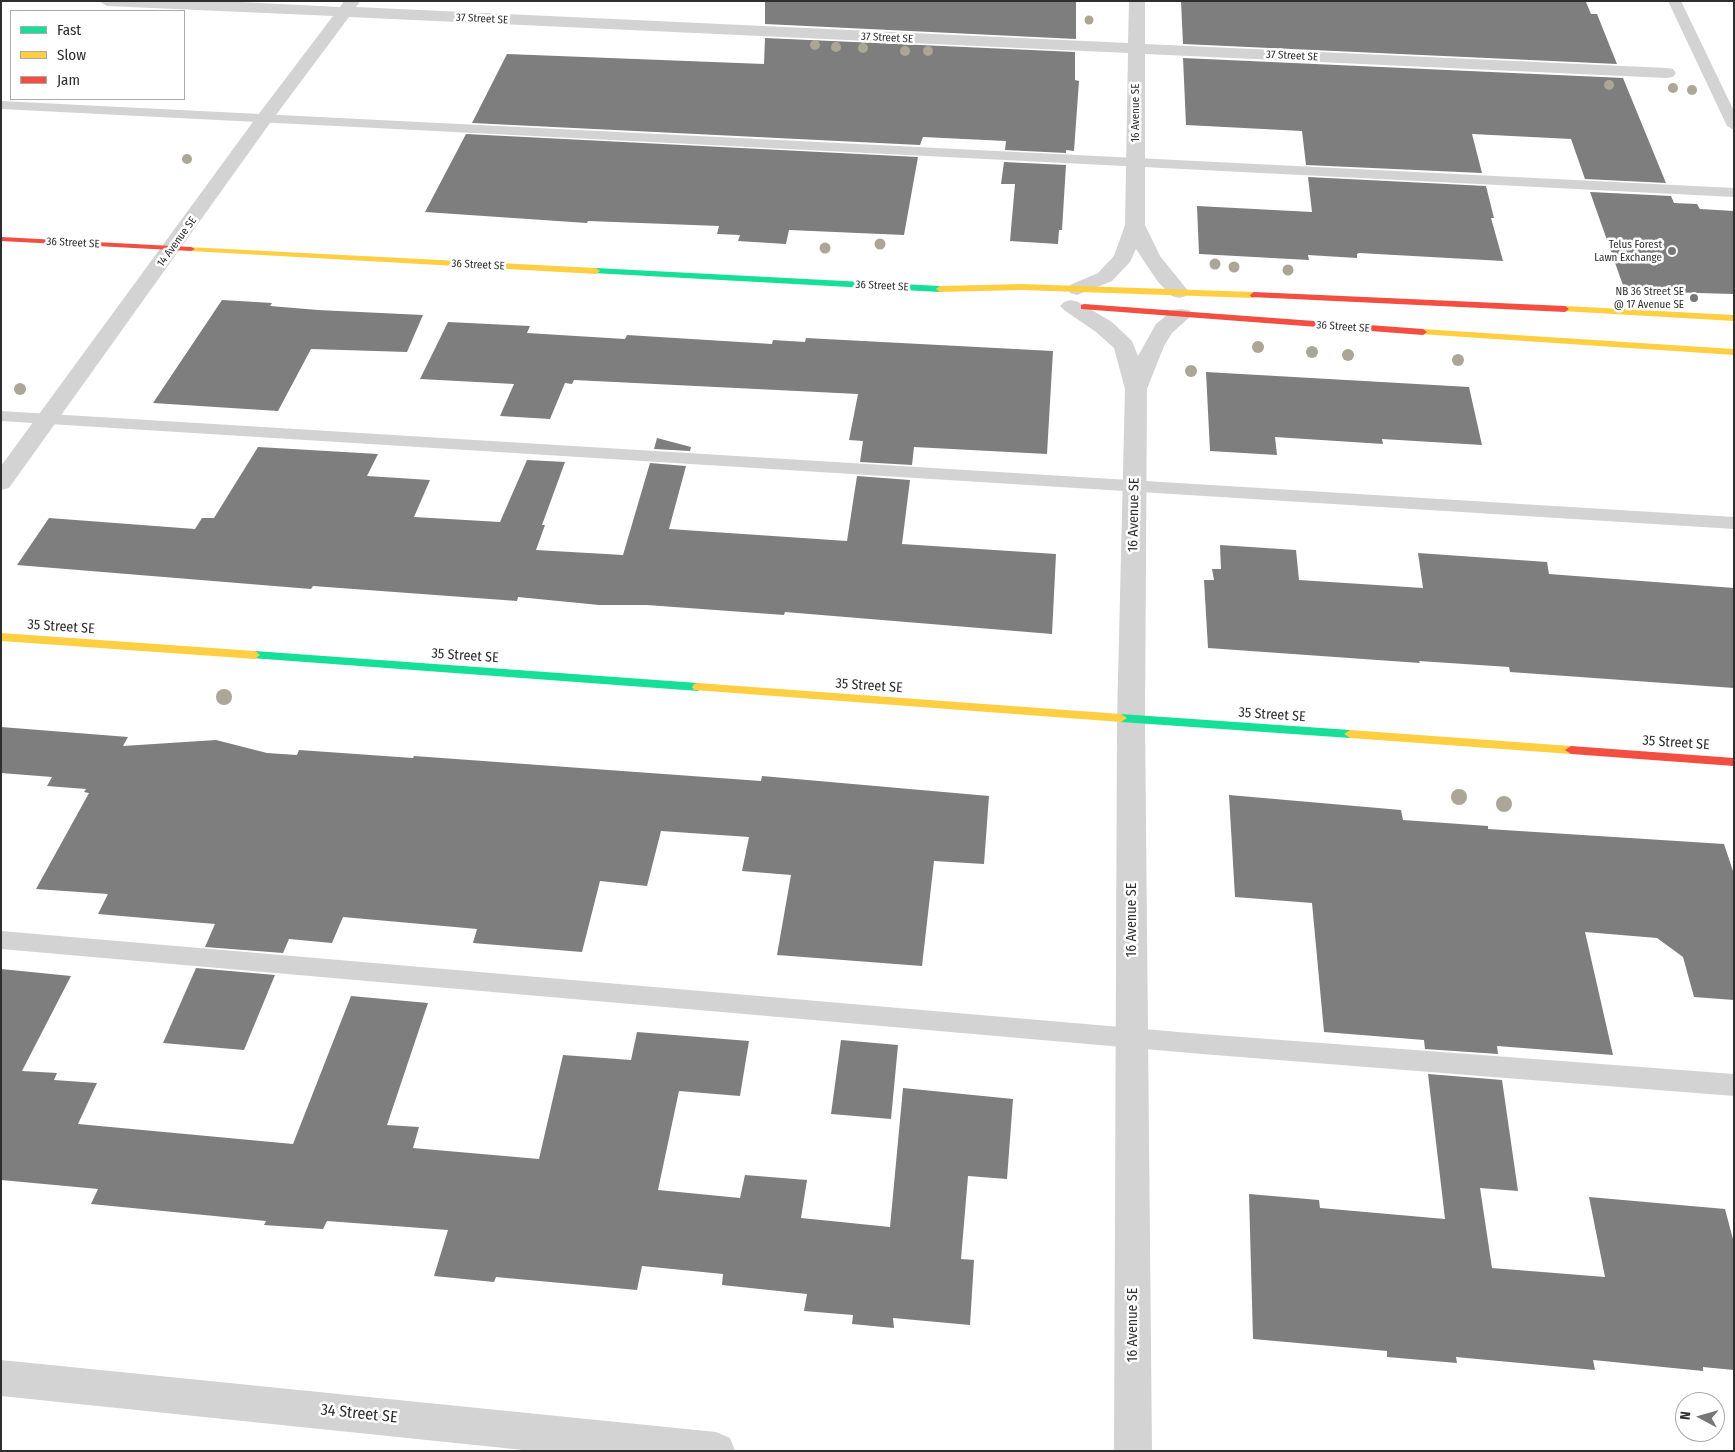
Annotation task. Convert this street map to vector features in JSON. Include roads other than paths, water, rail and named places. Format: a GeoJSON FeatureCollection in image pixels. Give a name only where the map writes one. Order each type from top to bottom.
{"type":"FeatureCollection","features":[{"type":"Feature","properties":{"kind":"main road","name":"36 Street SE"},"geometry":{"type":"LineString","coordinates":[[1,239],[954,290],[1022,287],[1070,300],[1181,315],[1486,337],[1734,352]]}},
{"type":"Feature","properties":{"kind":"main road","name":"36 Street SE"},"geometry":{"type":"LineString","coordinates":[[954,290],[1000,299]]}},
{"type":"Feature","properties":{"kind":"main road","name":"36 Street SE"},"geometry":{"type":"LineString","coordinates":[[1070,300],[1178,292],[1458,303],[1734,318]]}},
{"type":"Feature","properties":{"kind":"main road","name":"35 Street SE"},"geometry":{"type":"LineString","coordinates":[[1,638],[1734,762]]}},
{"type":"Feature","properties":{"kind":"street","name":"37 Street SE"},"geometry":{"type":"LineString","coordinates":[[107,1],[348,7],[1136,49],[1667,73]]}},
{"type":"Feature","properties":{"kind":"street","name":"16 Avenue SE"},"geometry":{"type":"LineString","coordinates":[[1133,1451],[1131,720],[1136,389],[1124,346],[1070,300],[1105,277],[1123,258],[1135,225],[1137,1]]}},
{"type":"Feature","properties":{"kind":"street","name":"14 Avenue SE"},"geometry":{"type":"LineString","coordinates":[[1,484],[173,248],[264,119],[348,7]]}},
{"type":"Feature","properties":{"kind":"street","name":"16 Avenue SE"},"geometry":{"type":"LineString","coordinates":[[1135,225],[1150,256],[1165,278],[1178,292]]}},
{"type":"Feature","properties":{"kind":"street","name":"16 Avenue SE"},"geometry":{"type":"LineString","coordinates":[[1136,389],[1153,346],[1164,329],[1181,315]]}},
{"type":"Feature","properties":{"kind":"street","name":"34 Street SE"},"geometry":{"type":"LineString","coordinates":[[1,1378],[716,1451]]}},
{"type":"Feature","properties":{"kind":"lane"},"geometry":{"type":"LineString","coordinates":[[1674,1],[1734,126]]}},
{"type":"Feature","properties":{"kind":"lane"},"geometry":{"type":"LineString","coordinates":[[1,106],[1734,193]]}},
{"type":"Feature","properties":{"kind":"lane"},"geometry":{"type":"LineString","coordinates":[[1,416],[1734,523]]}},
{"type":"Feature","properties":{"kind":"lane"},"geometry":{"type":"LineString","coordinates":[[1,940],[1132,1038],[1734,1085]]}},
{"type":"Feature","properties":{"kind":"place","name":"Telus Forest Lawn Exchange"},"geometry":{"type":"Point","coordinates":[1672,251]}},
{"type":"Feature","properties":{"kind":"place","name":"NB 36 Street SE @ 17 Avenue SE"},"geometry":{"type":"Point","coordinates":[1694,298]}}]}
